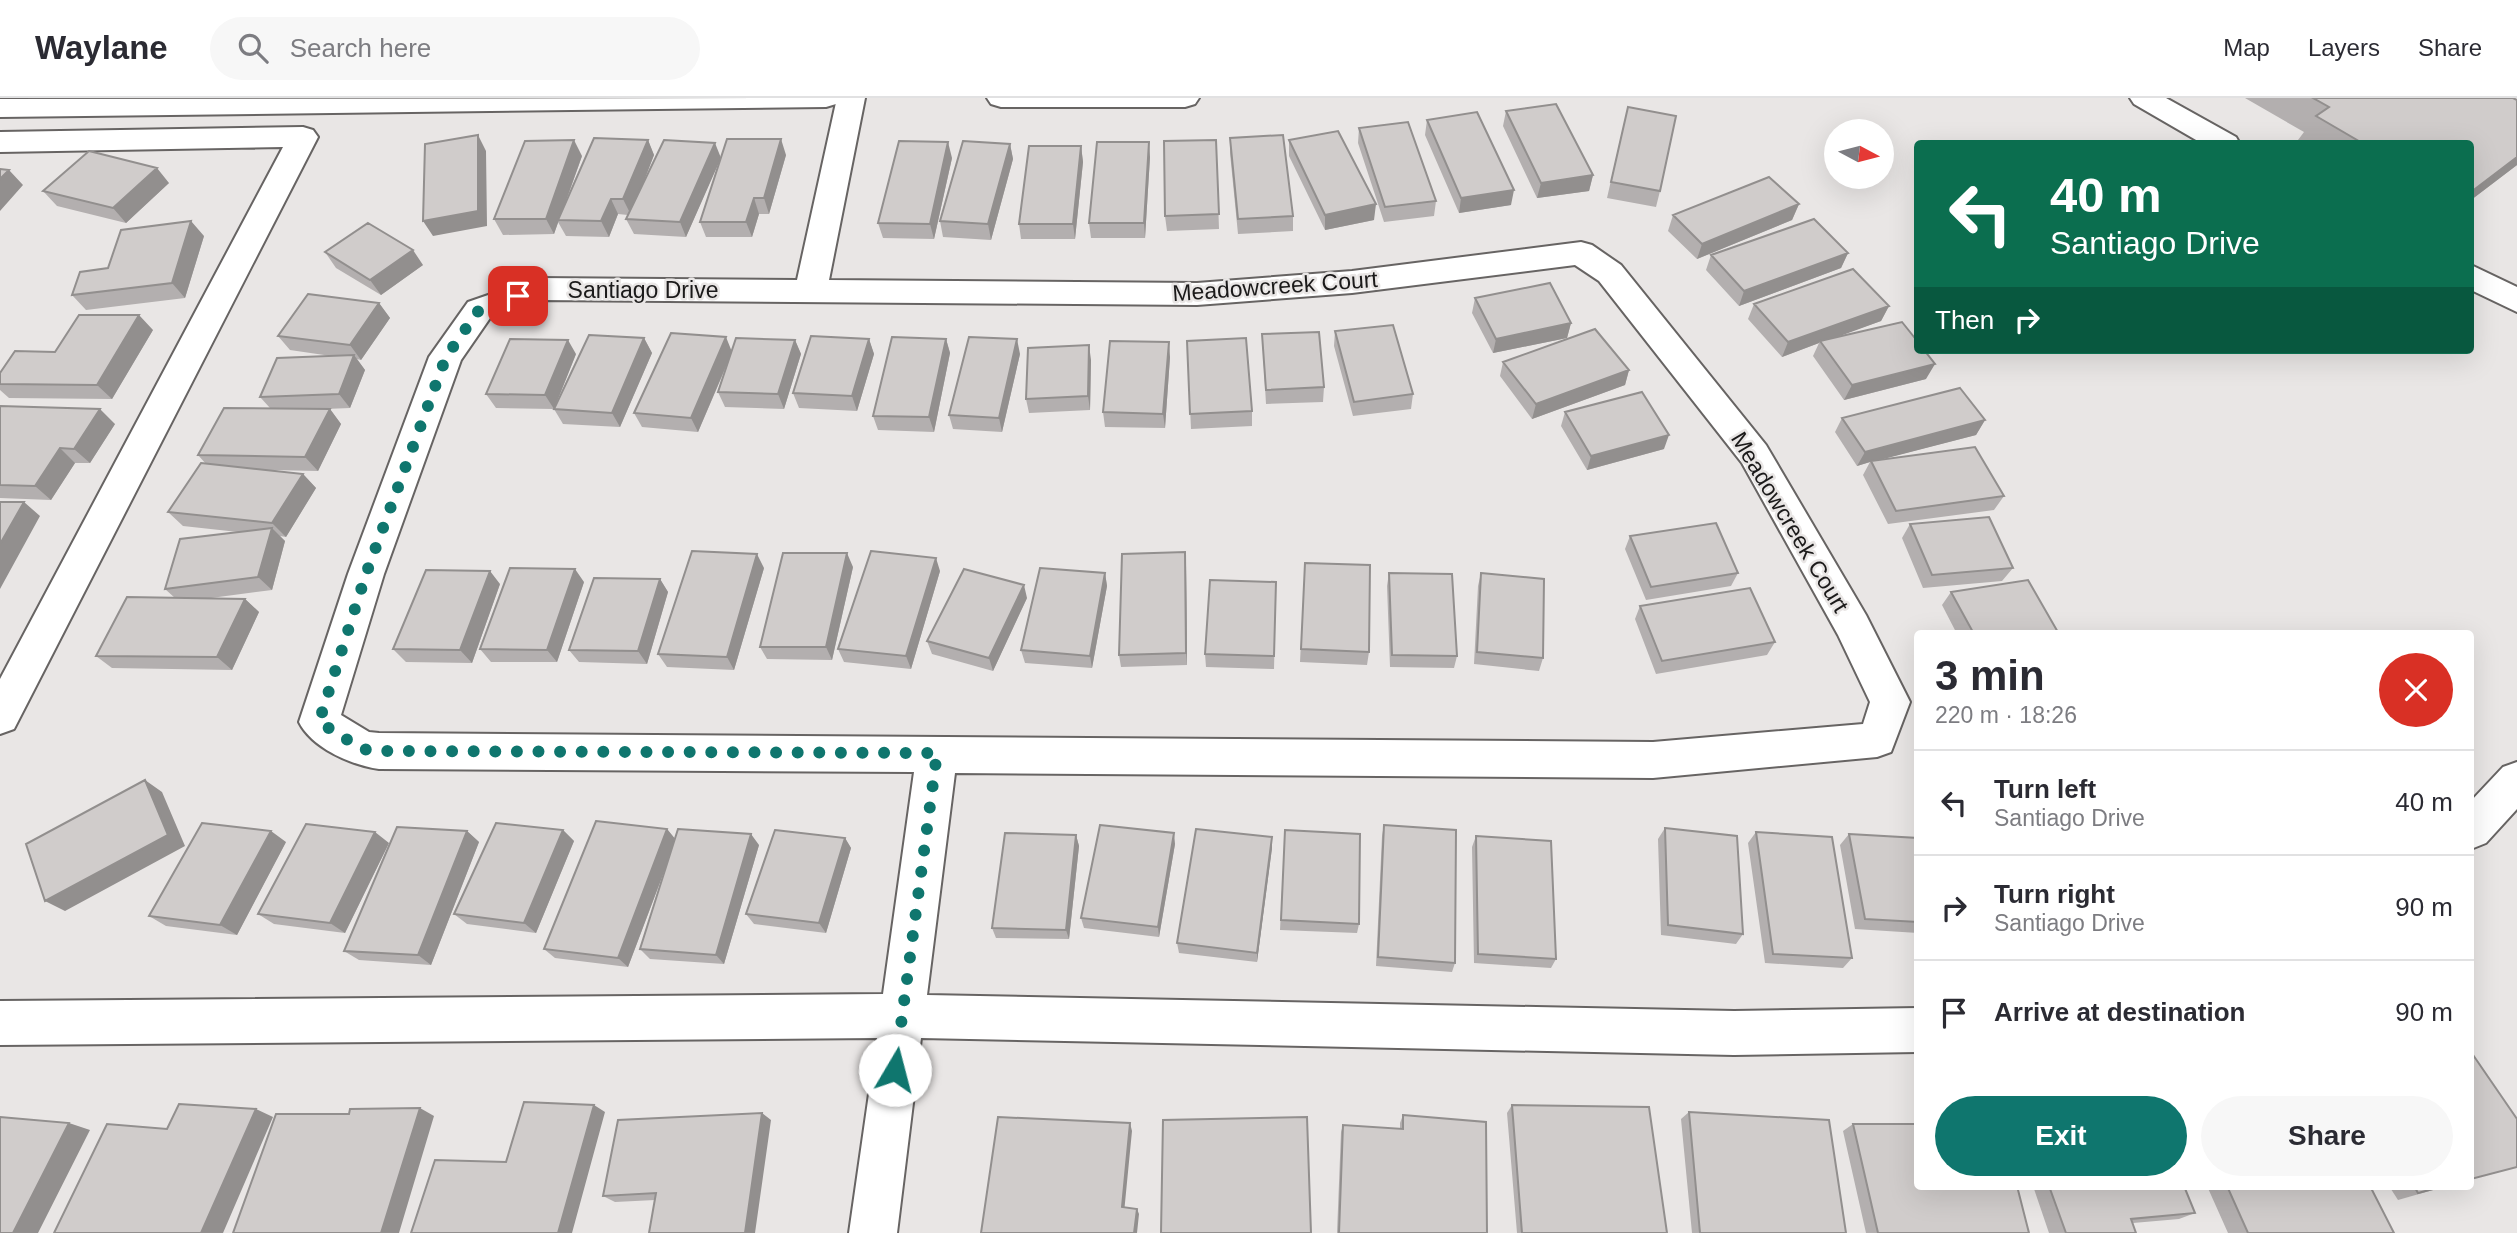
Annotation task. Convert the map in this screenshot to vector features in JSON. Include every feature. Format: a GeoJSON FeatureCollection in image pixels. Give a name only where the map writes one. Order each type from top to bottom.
{"type":"FeatureCollection","features":[{"type":"Feature","properties":{"kind":"street"},"geometry":{"type":"LineString","coordinates":[[0,108],[826,98]]}},
{"type":"Feature","properties":{"kind":"street"},"geometry":{"type":"LineString","coordinates":[[811,291],[851,98]]}},
{"type":"Feature","properties":{"kind":"street"},"geometry":{"type":"LineString","coordinates":[[1001,98],[1185,98]]}},
{"type":"Feature","properties":{"kind":"street"},"geometry":{"type":"LineString","coordinates":[[2144,98],[2219,140]]}},
{"type":"Feature","properties":{"kind":"street"},"geometry":{"type":"LineString","coordinates":[[0,142],[303,137],[0,717]]}},
{"type":"Feature","properties":{"kind":"street","name":"Meadowcreek Court"},"geometry":{"type":"LineString","coordinates":[[811,291],[1197,294],[1352,282],[1581,253],[1610,274],[1754,454],[1853,626],[1890,702],[1877,740],[1654,760],[937,753]]}},
{"type":"Feature","properties":{"kind":"street"},"geometry":{"type":"LineString","coordinates":[[2474,278],[2517,301]]}},
{"type":"Feature","properties":{"kind":"street","name":"Santiago Drive"},"geometry":{"type":"LineString","coordinates":[[811,291],[537,289],[479,310],[446,357],[366,574],[319,722],[362,749],[379,751],[937,753]]}},
{"type":"Feature","properties":{"kind":"street"},"geometry":{"type":"LineString","coordinates":[[873,1233],[937,753]]}},
{"type":"Feature","properties":{"kind":"street"},"geometry":{"type":"LineString","coordinates":[[2474,827],[2517,779]]}},
{"type":"Feature","properties":{"kind":"street"},"geometry":{"type":"LineString","coordinates":[[0,1023],[902,1016],[1734,1033],[1914,1030]]}},
{"type":"Feature","properties":{"kind":"building"},"geometry":{"type":"Polygon","coordinates":[[[2313,98],[2513,98],[2517,100],[2517,157],[2474,190],[2474,140],[2357,140],[2316,116],[2329,107],[2313,98]]]}},
{"type":"Feature","properties":{"kind":"building"},"geometry":{"type":"Polygon","coordinates":[[[1556,104],[1593,175],[1541,183],[1506,111],[1556,104]]]}},
{"type":"Feature","properties":{"kind":"building"},"geometry":{"type":"Polygon","coordinates":[[[1628,107],[1676,116],[1660,191],[1611,182],[1628,107]]]}},
{"type":"Feature","properties":{"kind":"building"},"geometry":{"type":"Polygon","coordinates":[[[1477,112],[1514,190],[1461,198],[1427,120],[1477,112]]]}},
{"type":"Feature","properties":{"kind":"building"},"geometry":{"type":"Polygon","coordinates":[[[1408,122],[1436,201],[1385,207],[1359,128],[1408,122]]]}},
{"type":"Feature","properties":{"kind":"building"},"geometry":{"type":"Polygon","coordinates":[[[1338,131],[1376,204],[1325,215],[1289,140],[1338,131]]]}},
{"type":"Feature","properties":{"kind":"building"},"geometry":{"type":"Polygon","coordinates":[[[478,135],[478,211],[423,221],[425,144],[478,135]]]}},
{"type":"Feature","properties":{"kind":"building"},"geometry":{"type":"Polygon","coordinates":[[[1283,135],[1293,216],[1238,219],[1230,138],[1283,135]]]}},
{"type":"Feature","properties":{"kind":"building"},"geometry":{"type":"Polygon","coordinates":[[[594,138],[648,140],[623,199],[611,199],[601,221],[558,220],[594,138]]]}},
{"type":"Feature","properties":{"kind":"building"},"geometry":{"type":"Polygon","coordinates":[[[727,139],[781,139],[764,198],[754,198],[746,222],[700,222],[727,139]]]}},
{"type":"Feature","properties":{"kind":"building"},"geometry":{"type":"Polygon","coordinates":[[[574,140],[546,219],[494,219],[525,141],[574,140]]]}},
{"type":"Feature","properties":{"kind":"building"},"geometry":{"type":"Polygon","coordinates":[[[664,140],[715,143],[680,222],[626,219],[664,140]]]}},
{"type":"Feature","properties":{"kind":"building"},"geometry":{"type":"Polygon","coordinates":[[[1216,140],[1219,214],[1165,216],[1164,141],[1216,140]]]}},
{"type":"Feature","properties":{"kind":"building"},"geometry":{"type":"Polygon","coordinates":[[[899,141],[948,142],[930,224],[878,223],[899,141]]]}},
{"type":"Feature","properties":{"kind":"building"},"geometry":{"type":"Polygon","coordinates":[[[963,141],[1010,144],[988,224],[940,221],[963,141]]]}},
{"type":"Feature","properties":{"kind":"building"},"geometry":{"type":"Polygon","coordinates":[[[1097,142],[1149,142],[1144,223],[1089,223],[1097,142]]]}},
{"type":"Feature","properties":{"kind":"building"},"geometry":{"type":"Polygon","coordinates":[[[1029,146],[1081,146],[1073,224],[1019,224],[1029,146]]]}},
{"type":"Feature","properties":{"kind":"building"},"geometry":{"type":"Polygon","coordinates":[[[89,151],[157,168],[113,208],[43,191],[89,151]]]}},
{"type":"Feature","properties":{"kind":"building"},"geometry":{"type":"Polygon","coordinates":[[[0,169],[9,170],[0,179],[0,169]]]}},
{"type":"Feature","properties":{"kind":"building"},"geometry":{"type":"Polygon","coordinates":[[[1769,177],[1799,204],[1702,244],[1673,215],[1769,177]]]}},
{"type":"Feature","properties":{"kind":"building"},"geometry":{"type":"Polygon","coordinates":[[[1814,219],[1848,253],[1744,291],[1711,255],[1814,219]]]}},
{"type":"Feature","properties":{"kind":"building"},"geometry":{"type":"Polygon","coordinates":[[[191,221],[172,283],[72,295],[80,272],[108,268],[121,230],[191,221]]]}},
{"type":"Feature","properties":{"kind":"building"},"geometry":{"type":"Polygon","coordinates":[[[368,223],[413,250],[370,280],[325,252],[368,223]]]}},
{"type":"Feature","properties":{"kind":"building"},"geometry":{"type":"Polygon","coordinates":[[[1853,269],[1889,306],[1788,342],[1754,304],[1853,269]]]}},
{"type":"Feature","properties":{"kind":"building"},"geometry":{"type":"Polygon","coordinates":[[[1550,283],[1571,323],[1496,339],[1475,298],[1550,283]]]}},
{"type":"Feature","properties":{"kind":"building"},"geometry":{"type":"Polygon","coordinates":[[[308,294],[379,303],[350,345],[278,336],[308,294]]]}},
{"type":"Feature","properties":{"kind":"building"},"geometry":{"type":"Polygon","coordinates":[[[79,315],[139,315],[97,385],[0,384],[0,373],[15,351],[55,352],[79,315]]]}},
{"type":"Feature","properties":{"kind":"building"},"geometry":{"type":"Polygon","coordinates":[[[1902,322],[1914,337],[1914,354],[1927,354],[1935,364],[1852,385],[1820,341],[1902,322]]]}},
{"type":"Feature","properties":{"kind":"building"},"geometry":{"type":"Polygon","coordinates":[[[1393,325],[1413,394],[1354,402],[1335,331],[1393,325]]]}},
{"type":"Feature","properties":{"kind":"building"},"geometry":{"type":"Polygon","coordinates":[[[1595,329],[1629,370],[1536,404],[1503,362],[1595,329]]]}},
{"type":"Feature","properties":{"kind":"building"},"geometry":{"type":"Polygon","coordinates":[[[1319,332],[1324,387],[1266,390],[1262,334],[1319,332]]]}},
{"type":"Feature","properties":{"kind":"building"},"geometry":{"type":"Polygon","coordinates":[[[671,333],[726,337],[691,418],[634,413],[671,333]]]}},
{"type":"Feature","properties":{"kind":"building"},"geometry":{"type":"Polygon","coordinates":[[[589,335],[644,338],[612,413],[554,409],[589,335]]]}},
{"type":"Feature","properties":{"kind":"building"},"geometry":{"type":"Polygon","coordinates":[[[811,336],[869,339],[852,396],[793,393],[811,336]]]}},
{"type":"Feature","properties":{"kind":"building"},"geometry":{"type":"Polygon","coordinates":[[[892,337],[946,339],[929,417],[873,416],[892,337]]]}},
{"type":"Feature","properties":{"kind":"building"},"geometry":{"type":"Polygon","coordinates":[[[969,337],[1017,339],[999,418],[949,415],[969,337]]]}},
{"type":"Feature","properties":{"kind":"building"},"geometry":{"type":"Polygon","coordinates":[[[736,338],[795,340],[778,394],[718,392],[736,338]]]}},
{"type":"Feature","properties":{"kind":"building"},"geometry":{"type":"Polygon","coordinates":[[[1246,338],[1252,411],[1190,414],[1187,341],[1246,338]]]}},
{"type":"Feature","properties":{"kind":"building"},"geometry":{"type":"Polygon","coordinates":[[[510,339],[568,340],[545,395],[486,394],[510,339]]]}},
{"type":"Feature","properties":{"kind":"building"},"geometry":{"type":"Polygon","coordinates":[[[1110,341],[1169,342],[1163,414],[1103,412],[1110,341]]]}},
{"type":"Feature","properties":{"kind":"building"},"geometry":{"type":"Polygon","coordinates":[[[1089,345],[1088,396],[1026,399],[1028,348],[1089,345]]]}},
{"type":"Feature","properties":{"kind":"building"},"geometry":{"type":"Polygon","coordinates":[[[354,355],[339,394],[260,397],[277,358],[354,355]]]}},
{"type":"Feature","properties":{"kind":"building"},"geometry":{"type":"Polygon","coordinates":[[[1960,388],[1985,420],[1865,452],[1842,418],[1960,388]]]}},
{"type":"Feature","properties":{"kind":"building"},"geometry":{"type":"Polygon","coordinates":[[[1642,392],[1669,435],[1591,456],[1565,412],[1642,392]]]}},
{"type":"Feature","properties":{"kind":"building"},"geometry":{"type":"Polygon","coordinates":[[[0,406],[100,409],[74,449],[60,448],[35,486],[0,485],[0,406]]]}},
{"type":"Feature","properties":{"kind":"building"},"geometry":{"type":"Polygon","coordinates":[[[224,408],[330,409],[305,457],[198,455],[224,408]]]}},
{"type":"Feature","properties":{"kind":"building"},"geometry":{"type":"Polygon","coordinates":[[[1975,447],[2004,496],[1896,511],[1871,461],[1975,447]]]}},
{"type":"Feature","properties":{"kind":"building"},"geometry":{"type":"Polygon","coordinates":[[[201,463],[303,474],[272,523],[168,512],[201,463]]]}},
{"type":"Feature","properties":{"kind":"building"},"geometry":{"type":"Polygon","coordinates":[[[0,502],[24,502],[0,544],[0,502]]]}},
{"type":"Feature","properties":{"kind":"building"},"geometry":{"type":"Polygon","coordinates":[[[1989,517],[2013,568],[1932,575],[1910,524],[1989,517]]]}},
{"type":"Feature","properties":{"kind":"building"},"geometry":{"type":"Polygon","coordinates":[[[1716,523],[1738,573],[1651,587],[1630,536],[1716,523]]]}},
{"type":"Feature","properties":{"kind":"building"},"geometry":{"type":"Polygon","coordinates":[[[272,528],[258,577],[165,589],[180,539],[272,528]]]}},
{"type":"Feature","properties":{"kind":"building"},"geometry":{"type":"Polygon","coordinates":[[[692,551],[757,554],[727,657],[658,654],[692,551]]]}},
{"type":"Feature","properties":{"kind":"building"},"geometry":{"type":"Polygon","coordinates":[[[871,551],[936,558],[906,656],[838,649],[871,551]]]}},
{"type":"Feature","properties":{"kind":"building"},"geometry":{"type":"Polygon","coordinates":[[[1185,552],[1186,653],[1119,655],[1122,554],[1185,552]]]}},
{"type":"Feature","properties":{"kind":"building"},"geometry":{"type":"Polygon","coordinates":[[[783,553],[847,553],[826,647],[760,647],[783,553]]]}},
{"type":"Feature","properties":{"kind":"building"},"geometry":{"type":"Polygon","coordinates":[[[1305,563],[1370,565],[1369,652],[1301,649],[1305,563]]]}},
{"type":"Feature","properties":{"kind":"building"},"geometry":{"type":"Polygon","coordinates":[[[510,568],[575,569],[547,650],[480,649],[510,568]]]}},
{"type":"Feature","properties":{"kind":"building"},"geometry":{"type":"Polygon","coordinates":[[[1040,568],[1105,573],[1090,656],[1021,650],[1040,568]]]}},
{"type":"Feature","properties":{"kind":"building"},"geometry":{"type":"Polygon","coordinates":[[[964,569],[1024,585],[989,658],[927,641],[964,569]]]}},
{"type":"Feature","properties":{"kind":"building"},"geometry":{"type":"Polygon","coordinates":[[[426,570],[490,571],[460,650],[393,649],[426,570]]]}},
{"type":"Feature","properties":{"kind":"building"},"geometry":{"type":"Polygon","coordinates":[[[1389,573],[1452,574],[1457,656],[1392,655],[1389,573]]]}},
{"type":"Feature","properties":{"kind":"building"},"geometry":{"type":"Polygon","coordinates":[[[1481,573],[1544,579],[1543,658],[1477,652],[1481,573]]]}},
{"type":"Feature","properties":{"kind":"building"},"geometry":{"type":"Polygon","coordinates":[[[594,578],[660,579],[638,651],[569,650],[594,578]]]}},
{"type":"Feature","properties":{"kind":"building"},"geometry":{"type":"Polygon","coordinates":[[[1210,580],[1276,582],[1274,656],[1205,654],[1210,580]]]}},
{"type":"Feature","properties":{"kind":"building"},"geometry":{"type":"Polygon","coordinates":[[[2028,580],[2057,630],[1972,630],[1951,592],[2028,580]]]}},
{"type":"Feature","properties":{"kind":"building"},"geometry":{"type":"Polygon","coordinates":[[[1750,588],[1775,642],[1662,661],[1640,606],[1750,588]]]}},
{"type":"Feature","properties":{"kind":"building"},"geometry":{"type":"Polygon","coordinates":[[[127,597],[245,599],[217,657],[96,656],[127,597]]]}},
{"type":"Feature","properties":{"kind":"building"},"geometry":{"type":"Polygon","coordinates":[[[145,780],[168,835],[45,901],[26,844],[145,780]]]}},
{"type":"Feature","properties":{"kind":"building"},"geometry":{"type":"Polygon","coordinates":[[[596,821],[667,829],[618,958],[544,949],[596,821]]]}},
{"type":"Feature","properties":{"kind":"building"},"geometry":{"type":"Polygon","coordinates":[[[202,823],[271,831],[220,925],[149,916],[202,823]]]}},
{"type":"Feature","properties":{"kind":"building"},"geometry":{"type":"Polygon","coordinates":[[[496,823],[563,830],[524,923],[454,914],[496,823]]]}},
{"type":"Feature","properties":{"kind":"building"},"geometry":{"type":"Polygon","coordinates":[[[306,824],[375,832],[330,923],[258,914],[306,824]]]}},
{"type":"Feature","properties":{"kind":"building"},"geometry":{"type":"Polygon","coordinates":[[[1100,825],[1174,833],[1158,927],[1081,918],[1100,825]]]}},
{"type":"Feature","properties":{"kind":"building"},"geometry":{"type":"Polygon","coordinates":[[[1384,825],[1456,830],[1455,963],[1378,957],[1384,825]]]}},
{"type":"Feature","properties":{"kind":"building"},"geometry":{"type":"Polygon","coordinates":[[[397,827],[467,831],[418,955],[344,951],[397,827]]]}},
{"type":"Feature","properties":{"kind":"building"},"geometry":{"type":"Polygon","coordinates":[[[1665,828],[1737,836],[1743,934],[1668,925],[1665,828]]]}},
{"type":"Feature","properties":{"kind":"building"},"geometry":{"type":"Polygon","coordinates":[[[678,829],[751,834],[716,955],[640,949],[678,829]]]}},
{"type":"Feature","properties":{"kind":"building"},"geometry":{"type":"Polygon","coordinates":[[[1196,829],[1272,837],[1257,953],[1177,943],[1196,829]]]}},
{"type":"Feature","properties":{"kind":"building"},"geometry":{"type":"Polygon","coordinates":[[[775,830],[845,838],[819,923],[746,914],[775,830]]]}},
{"type":"Feature","properties":{"kind":"building"},"geometry":{"type":"Polygon","coordinates":[[[1285,830],[1360,834],[1359,924],[1281,920],[1285,830]]]}},
{"type":"Feature","properties":{"kind":"building"},"geometry":{"type":"Polygon","coordinates":[[[1756,832],[1832,837],[1852,958],[1773,954],[1756,832]]]}},
{"type":"Feature","properties":{"kind":"building"},"geometry":{"type":"Polygon","coordinates":[[[1005,833],[1076,835],[1066,930],[992,928],[1005,833]]]}},
{"type":"Feature","properties":{"kind":"building"},"geometry":{"type":"Polygon","coordinates":[[[1849,834],[1914,838],[1914,922],[1865,919],[1849,834]]]}},
{"type":"Feature","properties":{"kind":"building"},"geometry":{"type":"Polygon","coordinates":[[[1476,836],[1551,841],[1556,959],[1478,954],[1476,836]]]}},
{"type":"Feature","properties":{"kind":"building"},"geometry":{"type":"Polygon","coordinates":[[[2474,1056],[2517,1119],[2517,1167],[2474,1178],[2474,1056]]]}},
{"type":"Feature","properties":{"kind":"building"},"geometry":{"type":"Polygon","coordinates":[[[524,1102],[594,1105],[558,1233],[411,1233],[435,1160],[506,1162],[524,1102]]]}},
{"type":"Feature","properties":{"kind":"building"},"geometry":{"type":"Polygon","coordinates":[[[179,1104],[256,1109],[201,1233],[54,1233],[107,1124],[167,1129],[179,1104]]]}},
{"type":"Feature","properties":{"kind":"building"},"geometry":{"type":"Polygon","coordinates":[[[1512,1105],[1649,1107],[1667,1233],[1522,1233],[1512,1105]]]}},
{"type":"Feature","properties":{"kind":"building"},"geometry":{"type":"Polygon","coordinates":[[[420,1108],[381,1233],[233,1233],[276,1114],[349,1114],[350,1109],[420,1108]]]}},
{"type":"Feature","properties":{"kind":"building"},"geometry":{"type":"Polygon","coordinates":[[[1689,1112],[1829,1120],[1846,1233],[1700,1233],[1689,1112]]]}},
{"type":"Feature","properties":{"kind":"building"},"geometry":{"type":"Polygon","coordinates":[[[762,1113],[745,1233],[649,1233],[656,1193],[603,1196],[618,1120],[762,1113]]]}},
{"type":"Feature","properties":{"kind":"building"},"geometry":{"type":"Polygon","coordinates":[[[1403,1115],[1486,1122],[1487,1233],[1339,1233],[1343,1125],[1403,1129],[1403,1115]]]}},
{"type":"Feature","properties":{"kind":"building"},"geometry":{"type":"Polygon","coordinates":[[[0,1117],[69,1123],[13,1233],[0,1233],[0,1117]]]}},
{"type":"Feature","properties":{"kind":"building"},"geometry":{"type":"Polygon","coordinates":[[[998,1117],[1130,1123],[1122,1207],[1137,1209],[1134,1233],[981,1233],[998,1117]]]}},
{"type":"Feature","properties":{"kind":"building"},"geometry":{"type":"Polygon","coordinates":[[[1307,1117],[1311,1233],[1161,1233],[1163,1120],[1307,1117]]]}},
{"type":"Feature","properties":{"kind":"building"},"geometry":{"type":"Polygon","coordinates":[[[1853,1124],[1914,1124],[1914,1190],[2018,1190],[2029,1233],[1878,1233],[1853,1124]]]}},
{"type":"Feature","properties":{"kind":"building"},"geometry":{"type":"Polygon","coordinates":[[[2050,1190],[2186,1190],[2195,1213],[2131,1219],[2136,1233],[2066,1233],[2050,1190]]]}},
{"type":"Feature","properties":{"kind":"building"},"geometry":{"type":"Polygon","coordinates":[[[2229,1190],[2372,1190],[2394,1233],[2248,1233],[2229,1190]]]}},
{"type":"Feature","properties":{"kind":"route"},"geometry":{"type":"LineString","coordinates":[[518,296],[479,310],[446,357],[366,574],[319,722],[362,749],[379,751],[937,753],[895,1070]]}}]}
